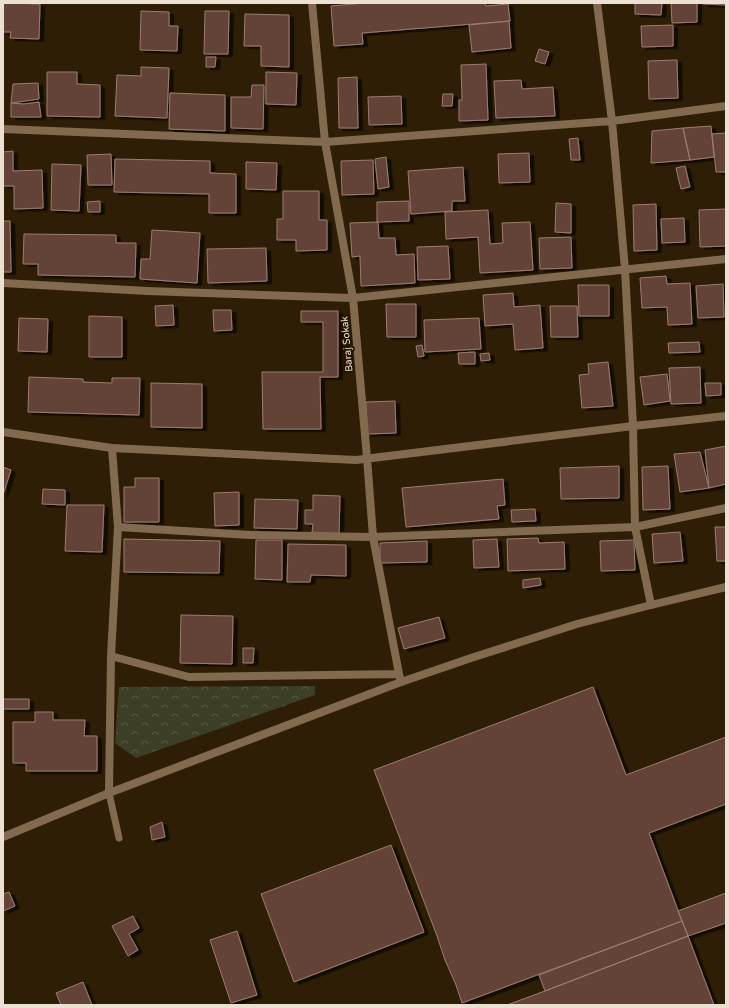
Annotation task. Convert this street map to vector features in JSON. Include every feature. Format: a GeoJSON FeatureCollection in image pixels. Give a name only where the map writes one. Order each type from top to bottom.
{"type":"FeatureCollection","features":[{"type":"Feature","properties":{"kind":"street","name":"Baraj Sokak"},"geometry":{"type":"LineString","coordinates":[[312,3],[325,142],[353,298],[373,537],[401,682]]}},
{"type":"Feature","properties":{"kind":"street"},"geometry":{"type":"LineString","coordinates":[[597,3],[612,121],[625,269],[633,426],[635,526],[651,604]]}},
{"type":"Feature","properties":{"kind":"street"},"geometry":{"type":"LineString","coordinates":[[3,129],[325,142],[612,121],[726,106]]}},
{"type":"Feature","properties":{"kind":"street"},"geometry":{"type":"LineString","coordinates":[[3,283],[146,291],[353,298],[726,259]]}},
{"type":"Feature","properties":{"kind":"street"},"geometry":{"type":"LineString","coordinates":[[3,432],[112,448],[356,460],[726,416]]}},
{"type":"Feature","properties":{"kind":"street"},"geometry":{"type":"LineString","coordinates":[[109,793],[111,656],[118,527],[112,448]]}},
{"type":"Feature","properties":{"kind":"street"},"geometry":{"type":"LineString","coordinates":[[118,527],[250,535],[373,537],[635,526],[726,508]]}},
{"type":"Feature","properties":{"kind":"street"},"geometry":{"type":"LineString","coordinates":[[3,837],[109,793],[401,682],[578,624],[651,604],[726,587]]}},
{"type":"Feature","properties":{"kind":"street"},"geometry":{"type":"LineString","coordinates":[[111,656],[189,677],[399,674]]}},
{"type":"Feature","properties":{"kind":"lane"},"geometry":{"type":"LineString","coordinates":[[109,793],[119,838]]}},
{"type":"Feature","properties":{"kind":"green space"},"geometry":{"type":"Polygon","coordinates":[[[315,686],[315,695],[136,758],[115,743],[119,687],[315,686]]]}},
{"type":"Feature","properties":{"kind":"building"},"geometry":{"type":"Polygon","coordinates":[[[3,3],[40,4],[39,39],[10,38],[11,32],[3,32],[3,3]]]}},
{"type":"Feature","properties":{"kind":"building"},"geometry":{"type":"Polygon","coordinates":[[[365,3],[485,3],[486,6],[508,4],[510,21],[362,33],[363,44],[334,46],[331,6],[365,3]]]}},
{"type":"Feature","properties":{"kind":"building"},"geometry":{"type":"Polygon","coordinates":[[[635,3],[662,3],[661,15],[635,14],[635,3]]]}},
{"type":"Feature","properties":{"kind":"building"},"geometry":{"type":"Polygon","coordinates":[[[671,3],[697,3],[697,22],[672,23],[671,3]]]}},
{"type":"Feature","properties":{"kind":"building"},"geometry":{"type":"Polygon","coordinates":[[[726,3],[726,5],[703,4],[726,3]]]}},
{"type":"Feature","properties":{"kind":"building"},"geometry":{"type":"Polygon","coordinates":[[[141,11],[169,12],[169,26],[178,26],[177,51],[140,50],[141,11]]]}},
{"type":"Feature","properties":{"kind":"building"},"geometry":{"type":"Polygon","coordinates":[[[205,11],[229,11],[228,54],[204,54],[205,11]]]}},
{"type":"Feature","properties":{"kind":"building"},"geometry":{"type":"Polygon","coordinates":[[[245,14],[289,15],[289,67],[261,66],[261,46],[244,46],[245,14]]]}},
{"type":"Feature","properties":{"kind":"building"},"geometry":{"type":"Polygon","coordinates":[[[509,21],[511,48],[472,52],[469,25],[509,21]]]}},
{"type":"Feature","properties":{"kind":"building"},"geometry":{"type":"Polygon","coordinates":[[[673,25],[673,46],[642,47],[641,26],[673,25]]]}},
{"type":"Feature","properties":{"kind":"building"},"geometry":{"type":"Polygon","coordinates":[[[539,49],[549,52],[545,64],[535,61],[539,49]]]}},
{"type":"Feature","properties":{"kind":"building"},"geometry":{"type":"Polygon","coordinates":[[[206,57],[216,57],[215,67],[206,67],[206,57]]]}},
{"type":"Feature","properties":{"kind":"building"},"geometry":{"type":"Polygon","coordinates":[[[677,60],[678,98],[649,99],[648,61],[677,60]]]}},
{"type":"Feature","properties":{"kind":"building"},"geometry":{"type":"Polygon","coordinates":[[[486,64],[488,120],[459,121],[459,100],[462,100],[461,65],[486,64]]]}},
{"type":"Feature","properties":{"kind":"building"},"geometry":{"type":"Polygon","coordinates":[[[141,67],[169,68],[167,118],[115,116],[117,75],[141,76],[141,67]]]}},
{"type":"Feature","properties":{"kind":"building"},"geometry":{"type":"Polygon","coordinates":[[[47,72],[77,72],[77,84],[100,85],[100,117],[47,116],[47,72]]]}},
{"type":"Feature","properties":{"kind":"building"},"geometry":{"type":"Polygon","coordinates":[[[266,72],[297,73],[296,105],[266,104],[266,72]]]}},
{"type":"Feature","properties":{"kind":"building"},"geometry":{"type":"Polygon","coordinates":[[[357,77],[358,128],[339,128],[338,78],[357,77]]]}},
{"type":"Feature","properties":{"kind":"building"},"geometry":{"type":"Polygon","coordinates":[[[521,80],[522,89],[553,87],[555,116],[496,118],[494,81],[521,80]]]}},
{"type":"Feature","properties":{"kind":"building"},"geometry":{"type":"Polygon","coordinates":[[[38,83],[39,99],[11,103],[13,84],[38,83]]]}},
{"type":"Feature","properties":{"kind":"building"},"geometry":{"type":"Polygon","coordinates":[[[252,85],[264,85],[263,129],[231,128],[231,97],[251,97],[252,85]]]}},
{"type":"Feature","properties":{"kind":"building"},"geometry":{"type":"Polygon","coordinates":[[[170,93],[225,95],[225,131],[169,129],[170,93]]]}},
{"type":"Feature","properties":{"kind":"building"},"geometry":{"type":"Polygon","coordinates":[[[443,94],[453,94],[452,106],[442,106],[443,94]]]}},
{"type":"Feature","properties":{"kind":"building"},"geometry":{"type":"Polygon","coordinates":[[[401,96],[402,124],[369,125],[368,97],[401,96]]]}},
{"type":"Feature","properties":{"kind":"building"},"geometry":{"type":"Polygon","coordinates":[[[39,102],[41,117],[11,117],[11,103],[24,104],[39,102]]]}},
{"type":"Feature","properties":{"kind":"building"},"geometry":{"type":"Polygon","coordinates":[[[711,126],[714,157],[690,160],[683,128],[711,126]]]}},
{"type":"Feature","properties":{"kind":"building"},"geometry":{"type":"Polygon","coordinates":[[[683,128],[690,160],[651,163],[652,131],[683,128]]]}},
{"type":"Feature","properties":{"kind":"building"},"geometry":{"type":"Polygon","coordinates":[[[726,133],[726,172],[716,172],[712,134],[726,133]]]}},
{"type":"Feature","properties":{"kind":"building"},"geometry":{"type":"Polygon","coordinates":[[[578,138],[580,160],[571,160],[569,139],[578,138]]]}},
{"type":"Feature","properties":{"kind":"building"},"geometry":{"type":"Polygon","coordinates":[[[13,151],[13,171],[42,170],[43,208],[14,209],[14,186],[3,186],[3,152],[13,151]]]}},
{"type":"Feature","properties":{"kind":"building"},"geometry":{"type":"Polygon","coordinates":[[[529,153],[530,182],[499,183],[498,154],[529,153]]]}},
{"type":"Feature","properties":{"kind":"building"},"geometry":{"type":"Polygon","coordinates":[[[111,154],[112,185],[88,185],[87,155],[111,154]]]}},
{"type":"Feature","properties":{"kind":"building"},"geometry":{"type":"Polygon","coordinates":[[[386,157],[389,187],[378,189],[375,159],[386,157]]]}},
{"type":"Feature","properties":{"kind":"building"},"geometry":{"type":"Polygon","coordinates":[[[115,159],[210,161],[210,173],[236,174],[236,213],[209,213],[209,194],[114,192],[115,159]]]}},
{"type":"Feature","properties":{"kind":"building"},"geometry":{"type":"Polygon","coordinates":[[[373,160],[374,194],[342,195],[341,161],[373,160]]]}},
{"type":"Feature","properties":{"kind":"building"},"geometry":{"type":"Polygon","coordinates":[[[246,162],[277,163],[276,190],[246,189],[246,162]]]}},
{"type":"Feature","properties":{"kind":"building"},"geometry":{"type":"Polygon","coordinates":[[[52,164],[81,165],[79,211],[51,210],[52,164]]]}},
{"type":"Feature","properties":{"kind":"building"},"geometry":{"type":"Polygon","coordinates":[[[685,166],[690,187],[681,189],[676,168],[685,166]]]}},
{"type":"Feature","properties":{"kind":"building"},"geometry":{"type":"Polygon","coordinates":[[[463,167],[465,201],[452,201],[452,211],[411,214],[408,171],[463,167]]]}},
{"type":"Feature","properties":{"kind":"building"},"geometry":{"type":"Polygon","coordinates":[[[283,191],[319,191],[319,220],[327,220],[327,250],[296,251],[296,240],[277,240],[277,219],[283,219],[283,191]]]}},
{"type":"Feature","properties":{"kind":"building"},"geometry":{"type":"Polygon","coordinates":[[[100,201],[100,212],[88,212],[87,202],[100,201]]]}},
{"type":"Feature","properties":{"kind":"building"},"geometry":{"type":"Polygon","coordinates":[[[409,201],[409,221],[377,222],[377,202],[409,201]]]}},
{"type":"Feature","properties":{"kind":"building"},"geometry":{"type":"Polygon","coordinates":[[[556,203],[571,204],[571,233],[555,232],[556,203]]]}},
{"type":"Feature","properties":{"kind":"building"},"geometry":{"type":"Polygon","coordinates":[[[656,204],[657,250],[634,251],[633,205],[656,204]]]}},
{"type":"Feature","properties":{"kind":"building"},"geometry":{"type":"Polygon","coordinates":[[[726,209],[726,246],[700,247],[699,210],[726,209]]]}},
{"type":"Feature","properties":{"kind":"building"},"geometry":{"type":"Polygon","coordinates":[[[488,210],[490,244],[503,243],[502,223],[530,222],[533,270],[480,273],[478,237],[446,239],[445,212],[488,210]]]}},
{"type":"Feature","properties":{"kind":"building"},"geometry":{"type":"Polygon","coordinates":[[[684,218],[685,242],[662,243],[661,219],[684,218]]]}},
{"type":"Feature","properties":{"kind":"building"},"geometry":{"type":"Polygon","coordinates":[[[3,221],[10,221],[11,272],[3,272],[3,221]]]}},
{"type":"Feature","properties":{"kind":"building"},"geometry":{"type":"Polygon","coordinates":[[[378,222],[379,238],[395,238],[396,255],[414,254],[415,283],[361,286],[360,256],[352,257],[350,223],[378,222]]]}},
{"type":"Feature","properties":{"kind":"building"},"geometry":{"type":"Polygon","coordinates":[[[152,230],[200,233],[197,283],[140,279],[141,259],[150,259],[152,230]]]}},
{"type":"Feature","properties":{"kind":"building"},"geometry":{"type":"Polygon","coordinates":[[[24,234],[116,235],[116,243],[136,243],[135,277],[38,275],[38,264],[23,264],[24,234]]]}},
{"type":"Feature","properties":{"kind":"building"},"geometry":{"type":"Polygon","coordinates":[[[571,237],[572,268],[540,269],[539,238],[571,237]]]}},
{"type":"Feature","properties":{"kind":"building"},"geometry":{"type":"Polygon","coordinates":[[[448,246],[450,279],[418,280],[417,247],[448,246]]]}},
{"type":"Feature","properties":{"kind":"building"},"geometry":{"type":"Polygon","coordinates":[[[266,248],[267,281],[208,283],[207,249],[266,248]]]}},
{"type":"Feature","properties":{"kind":"building"},"geometry":{"type":"Polygon","coordinates":[[[666,276],[667,284],[690,283],[692,324],[668,325],[667,307],[642,308],[640,278],[666,276]]]}},
{"type":"Feature","properties":{"kind":"building"},"geometry":{"type":"Polygon","coordinates":[[[723,284],[724,317],[698,318],[696,286],[723,284]]]}},
{"type":"Feature","properties":{"kind":"building"},"geometry":{"type":"Polygon","coordinates":[[[578,285],[609,285],[609,316],[579,316],[578,285]]]}},
{"type":"Feature","properties":{"kind":"building"},"geometry":{"type":"Polygon","coordinates":[[[513,293],[514,307],[540,305],[543,348],[515,350],[513,324],[485,326],[483,295],[513,293]]]}},
{"type":"Feature","properties":{"kind":"building"},"geometry":{"type":"Polygon","coordinates":[[[386,304],[416,304],[416,337],[387,337],[386,304]]]}},
{"type":"Feature","properties":{"kind":"building"},"geometry":{"type":"Polygon","coordinates":[[[173,305],[174,325],[156,326],[155,306],[173,305]]]}},
{"type":"Feature","properties":{"kind":"building"},"geometry":{"type":"Polygon","coordinates":[[[550,306],[577,306],[578,337],[551,337],[550,306]]]}},
{"type":"Feature","properties":{"kind":"building"},"geometry":{"type":"Polygon","coordinates":[[[213,310],[231,310],[232,330],[214,331],[213,310]]]}},
{"type":"Feature","properties":{"kind":"building"},"geometry":{"type":"Polygon","coordinates":[[[301,311],[338,311],[338,377],[320,377],[321,429],[263,429],[262,372],[323,372],[323,322],[301,322],[301,311]]]}},
{"type":"Feature","properties":{"kind":"building"},"geometry":{"type":"Polygon","coordinates":[[[89,316],[122,317],[122,357],[89,357],[89,316]]]}},
{"type":"Feature","properties":{"kind":"building"},"geometry":{"type":"Polygon","coordinates":[[[19,318],[48,319],[47,352],[18,351],[19,318]]]}},
{"type":"Feature","properties":{"kind":"building"},"geometry":{"type":"Polygon","coordinates":[[[479,318],[481,349],[425,352],[424,320],[479,318]]]}},
{"type":"Feature","properties":{"kind":"building"},"geometry":{"type":"Polygon","coordinates":[[[699,342],[700,352],[669,353],[668,343],[699,342]]]}},
{"type":"Feature","properties":{"kind":"building"},"geometry":{"type":"Polygon","coordinates":[[[422,345],[424,356],[418,357],[416,346],[422,345]]]}},
{"type":"Feature","properties":{"kind":"building"},"geometry":{"type":"Polygon","coordinates":[[[475,352],[475,364],[459,364],[458,353],[475,352]]]}},
{"type":"Feature","properties":{"kind":"building"},"geometry":{"type":"Polygon","coordinates":[[[489,353],[490,360],[481,361],[480,354],[489,353]]]}},
{"type":"Feature","properties":{"kind":"building"},"geometry":{"type":"Polygon","coordinates":[[[608,362],[613,406],[582,408],[579,375],[589,374],[588,364],[608,362]]]}},
{"type":"Feature","properties":{"kind":"building"},"geometry":{"type":"Polygon","coordinates":[[[700,367],[701,403],[671,404],[669,368],[700,367]]]}},
{"type":"Feature","properties":{"kind":"building"},"geometry":{"type":"Polygon","coordinates":[[[667,374],[670,401],[644,405],[640,377],[667,374]]]}},
{"type":"Feature","properties":{"kind":"building"},"geometry":{"type":"Polygon","coordinates":[[[29,377],[83,379],[83,382],[112,383],[112,378],[140,378],[139,415],[28,412],[29,377]]]}},
{"type":"Feature","properties":{"kind":"building"},"geometry":{"type":"Polygon","coordinates":[[[151,383],[202,384],[202,428],[151,427],[151,383]]]}},
{"type":"Feature","properties":{"kind":"building"},"geometry":{"type":"Polygon","coordinates":[[[705,383],[721,383],[721,395],[706,396],[705,383]]]}},
{"type":"Feature","properties":{"kind":"building"},"geometry":{"type":"Polygon","coordinates":[[[395,401],[396,433],[367,434],[366,402],[395,401]]]}},
{"type":"Feature","properties":{"kind":"building"},"geometry":{"type":"Polygon","coordinates":[[[726,446],[726,484],[709,488],[705,450],[726,446]]]}},
{"type":"Feature","properties":{"kind":"building"},"geometry":{"type":"Polygon","coordinates":[[[700,452],[709,488],[680,492],[674,454],[700,452]]]}},
{"type":"Feature","properties":{"kind":"building"},"geometry":{"type":"Polygon","coordinates":[[[619,466],[619,498],[561,499],[560,468],[619,466]]]}},
{"type":"Feature","properties":{"kind":"building"},"geometry":{"type":"Polygon","coordinates":[[[668,466],[670,509],[643,510],[642,467],[668,466]]]}},
{"type":"Feature","properties":{"kind":"building"},"geometry":{"type":"Polygon","coordinates":[[[3,467],[11,470],[3,495],[3,467]]]}},
{"type":"Feature","properties":{"kind":"building"},"geometry":{"type":"Polygon","coordinates":[[[135,478],[159,478],[159,522],[124,522],[124,487],[135,487],[135,478]]]}},
{"type":"Feature","properties":{"kind":"building"},"geometry":{"type":"Polygon","coordinates":[[[503,479],[505,505],[497,506],[499,519],[406,527],[402,488],[503,479]]]}},
{"type":"Feature","properties":{"kind":"building"},"geometry":{"type":"Polygon","coordinates":[[[43,489],[65,490],[65,505],[42,504],[43,489]]]}},
{"type":"Feature","properties":{"kind":"building"},"geometry":{"type":"Polygon","coordinates":[[[239,492],[239,525],[215,526],[214,493],[239,492]]]}},
{"type":"Feature","properties":{"kind":"building"},"geometry":{"type":"Polygon","coordinates":[[[313,495],[340,496],[339,534],[312,532],[313,524],[305,524],[305,510],[313,510],[313,495]]]}},
{"type":"Feature","properties":{"kind":"building"},"geometry":{"type":"Polygon","coordinates":[[[255,499],[298,500],[297,529],[254,528],[255,499]]]}},
{"type":"Feature","properties":{"kind":"building"},"geometry":{"type":"Polygon","coordinates":[[[67,505],[104,505],[102,552],[65,551],[67,505]]]}},
{"type":"Feature","properties":{"kind":"building"},"geometry":{"type":"Polygon","coordinates":[[[535,509],[536,521],[512,522],[511,510],[535,509]]]}},
{"type":"Feature","properties":{"kind":"building"},"geometry":{"type":"Polygon","coordinates":[[[715,527],[726,527],[726,561],[717,561],[715,527]]]}},
{"type":"Feature","properties":{"kind":"building"},"geometry":{"type":"Polygon","coordinates":[[[680,532],[683,561],[654,563],[652,534],[680,532]]]}},
{"type":"Feature","properties":{"kind":"building"},"geometry":{"type":"Polygon","coordinates":[[[538,538],[539,543],[564,542],[565,569],[508,571],[507,539],[538,538]]]}},
{"type":"Feature","properties":{"kind":"building"},"geometry":{"type":"Polygon","coordinates":[[[124,539],[220,541],[219,573],[124,572],[124,539]]]}},
{"type":"Feature","properties":{"kind":"building"},"geometry":{"type":"Polygon","coordinates":[[[497,539],[499,567],[474,568],[473,540],[497,539]]]}},
{"type":"Feature","properties":{"kind":"building"},"geometry":{"type":"Polygon","coordinates":[[[256,540],[282,540],[282,580],[255,579],[256,540]]]}},
{"type":"Feature","properties":{"kind":"building"},"geometry":{"type":"Polygon","coordinates":[[[634,540],[635,570],[601,571],[600,541],[634,540]]]}},
{"type":"Feature","properties":{"kind":"building"},"geometry":{"type":"Polygon","coordinates":[[[427,541],[427,562],[380,563],[380,543],[427,541]]]}},
{"type":"Feature","properties":{"kind":"building"},"geometry":{"type":"Polygon","coordinates":[[[288,544],[346,545],[346,576],[311,575],[310,582],[287,582],[288,544]]]}},
{"type":"Feature","properties":{"kind":"building"},"geometry":{"type":"Polygon","coordinates":[[[540,578],[541,585],[523,588],[523,580],[540,578]]]}},
{"type":"Feature","properties":{"kind":"building"},"geometry":{"type":"Polygon","coordinates":[[[181,615],[233,616],[232,664],[180,663],[181,615]]]}},
{"type":"Feature","properties":{"kind":"building"},"geometry":{"type":"Polygon","coordinates":[[[439,617],[445,638],[404,649],[398,628],[439,617]]]}},
{"type":"Feature","properties":{"kind":"building"},"geometry":{"type":"Polygon","coordinates":[[[243,648],[254,648],[253,663],[243,663],[243,648]]]}},
{"type":"Feature","properties":{"kind":"building"},"geometry":{"type":"Polygon","coordinates":[[[593,687],[626,775],[726,737],[726,804],[649,833],[682,921],[462,1003],[374,770],[593,687]]]}},
{"type":"Feature","properties":{"kind":"building"},"geometry":{"type":"Polygon","coordinates":[[[3,699],[29,699],[29,709],[3,709],[3,699]]]}},
{"type":"Feature","properties":{"kind":"building"},"geometry":{"type":"Polygon","coordinates":[[[35,712],[53,712],[53,720],[85,720],[84,736],[97,736],[97,771],[26,771],[26,763],[13,763],[13,722],[35,722],[35,712]]]}},
{"type":"Feature","properties":{"kind":"building"},"geometry":{"type":"Polygon","coordinates":[[[162,822],[165,837],[152,840],[150,827],[162,822]]]}},
{"type":"Feature","properties":{"kind":"building"},"geometry":{"type":"Polygon","coordinates":[[[391,845],[424,932],[294,982],[261,894],[391,845]]]}},
{"type":"Feature","properties":{"kind":"building"},"geometry":{"type":"Polygon","coordinates":[[[9,892],[15,906],[3,911],[3,894],[9,892]]]}},
{"type":"Feature","properties":{"kind":"building"},"geometry":{"type":"Polygon","coordinates":[[[726,893],[726,923],[688,936],[678,911],[726,893]]]}},
{"type":"Feature","properties":{"kind":"building"},"geometry":{"type":"Polygon","coordinates":[[[133,916],[139,928],[129,934],[138,950],[128,956],[112,926],[133,916]]]}},
{"type":"Feature","properties":{"kind":"building"},"geometry":{"type":"Polygon","coordinates":[[[682,921],[688,936],[545,991],[539,975],[682,921]]]}},
{"type":"Feature","properties":{"kind":"building"},"geometry":{"type":"Polygon","coordinates":[[[237,931],[257,995],[231,1003],[210,940],[237,931]]]}},
{"type":"Feature","properties":{"kind":"building"},"geometry":{"type":"Polygon","coordinates":[[[688,936],[714,1005],[507,1005],[545,991],[688,936]]]}},
{"type":"Feature","properties":{"kind":"building"},"geometry":{"type":"Polygon","coordinates":[[[83,982],[92,1005],[61,1005],[56,993],[83,982]]]}}]}
